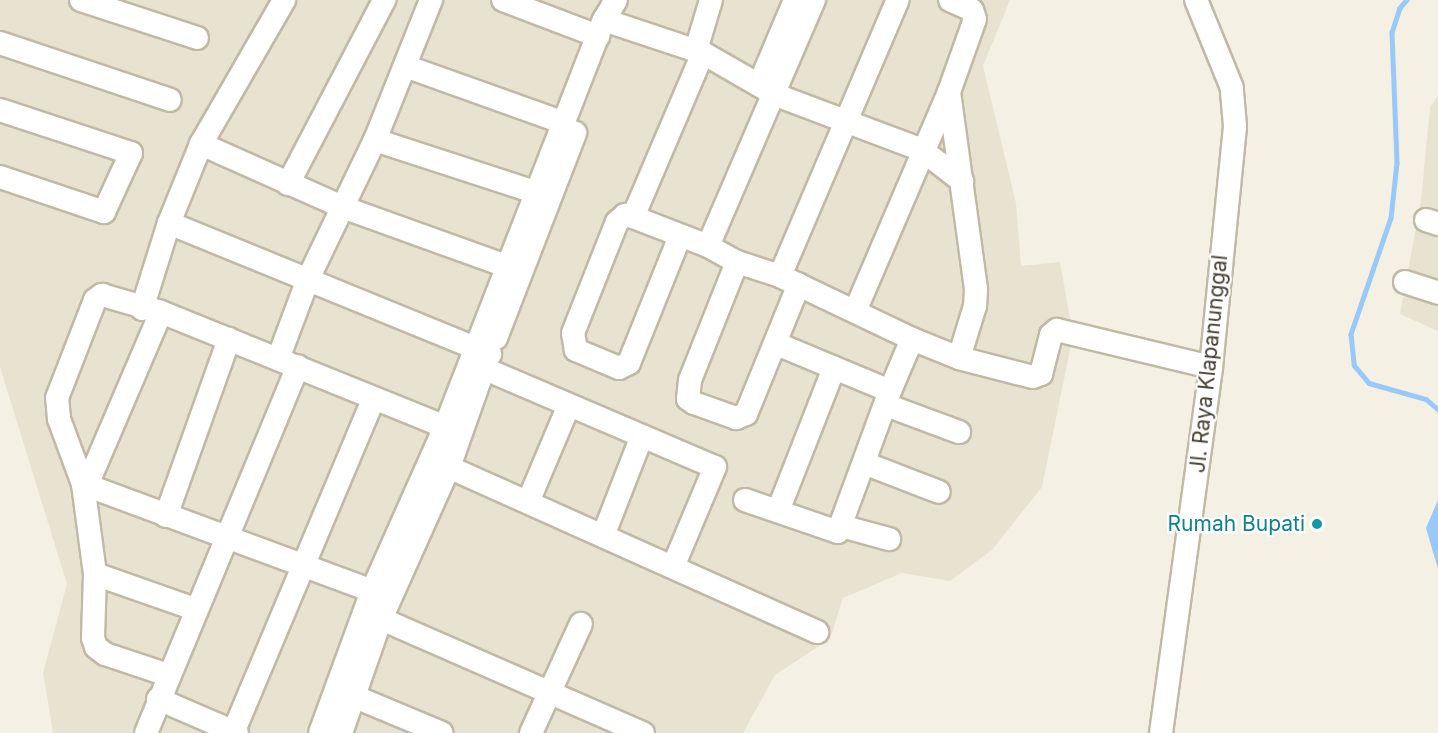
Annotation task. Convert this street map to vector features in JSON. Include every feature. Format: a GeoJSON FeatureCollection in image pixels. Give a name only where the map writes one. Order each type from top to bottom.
{"type":"FeatureCollection","features":[{"type":"Feature","properties":{"kind":"street"},"geometry":{"type":"LineString","coordinates":[[81,0],[197,38]]}},
{"type":"Feature","properties":{"kind":"street"},"geometry":{"type":"LineString","coordinates":[[85,484],[152,310],[169,223],[201,144],[284,0]]}},
{"type":"Feature","properties":{"kind":"street"},"geometry":{"type":"LineString","coordinates":[[288,184],[384,0]]}},
{"type":"Feature","properties":{"kind":"street"},"geometry":{"type":"LineString","coordinates":[[502,0],[610,18],[699,52],[768,90],[922,150],[962,181]]}},
{"type":"Feature","properties":{"kind":"street"},"geometry":{"type":"LineString","coordinates":[[633,218],[699,52],[711,0]]}},
{"type":"Feature","properties":{"kind":"street"},"geometry":{"type":"LineString","coordinates":[[708,246],[768,90],[795,0]]}},
{"type":"Feature","properties":{"kind":"street"},"geometry":{"type":"LineString","coordinates":[[768,90],[814,0]]}},
{"type":"Feature","properties":{"kind":"street"},"geometry":{"type":"LineString","coordinates":[[736,262],[690,380],[688,399],[736,418],[743,417],[777,344],[789,280],[898,0]]}},
{"type":"Feature","properties":{"kind":"street"},"geometry":{"type":"LineString","coordinates":[[856,309],[922,150],[949,93],[975,19],[972,10],[950,0]]}},
{"type":"Feature","properties":{"kind":"street","name":"Jl. Raya Klapanunggal"},"geometry":{"type":"LineString","coordinates":[[1161,733],[1211,368],[1235,126],[1229,79],[1196,0]]}},
{"type":"Feature","properties":{"kind":"street"},"geometry":{"type":"LineString","coordinates":[[146,733],[225,537],[288,362],[308,279],[345,208],[375,141],[405,66],[423,2]]}},
{"type":"Feature","properties":{"kind":"street"},"geometry":{"type":"LineString","coordinates":[[341,733],[346,693],[372,607],[440,463],[445,427],[481,358],[506,266],[535,192],[610,18]]}},
{"type":"Feature","properties":{"kind":"street"},"geometry":{"type":"LineString","coordinates":[[372,607],[440,463],[610,18]]}},
{"type":"Feature","properties":{"kind":"street"},"geometry":{"type":"LineString","coordinates":[[0,43],[170,100]]}},
{"type":"Feature","properties":{"kind":"street"},"geometry":{"type":"LineString","coordinates":[[405,66],[564,123]]}},
{"type":"Feature","properties":{"kind":"street"},"geometry":{"type":"LineString","coordinates":[[949,93],[976,299],[959,358]]}},
{"type":"Feature","properties":{"kind":"street"},"geometry":{"type":"LineString","coordinates":[[0,110],[131,153],[104,212],[0,177]]}},
{"type":"Feature","properties":{"kind":"street"},"geometry":{"type":"LineString","coordinates":[[375,141],[535,192]]}},
{"type":"Feature","properties":{"kind":"street"},"geometry":{"type":"LineString","coordinates":[[201,144],[345,208],[506,266]]}},
{"type":"Feature","properties":{"kind":"street"},"geometry":{"type":"LineString","coordinates":[[680,236],[631,359],[619,368],[579,352],[572,341],[619,219],[625,215],[708,246],[736,262],[789,280],[856,309],[912,339],[959,358],[1037,376],[1043,370],[1051,336],[1057,330],[1211,368]]}},
{"type":"Feature","properties":{"kind":"street"},"geometry":{"type":"LineString","coordinates":[[169,223],[308,279],[481,358],[569,405],[715,467],[673,567]]}},
{"type":"Feature","properties":{"kind":"street"},"geometry":{"type":"LineString","coordinates":[[1405,282],[1438,293]]}},
{"type":"Feature","properties":{"kind":"street"},"geometry":{"type":"LineString","coordinates":[[168,675],[96,647],[95,574],[85,484],[59,419],[59,384],[95,300],[102,295],[152,310],[288,362],[445,427]]}},
{"type":"Feature","properties":{"kind":"street"},"geometry":{"type":"LineString","coordinates":[[166,516],[229,339]]}},
{"type":"Feature","properties":{"kind":"street"},"geometry":{"type":"LineString","coordinates":[[745,500],[833,533],[841,526],[912,339]]}},
{"type":"Feature","properties":{"kind":"street"},"geometry":{"type":"LineString","coordinates":[[777,344],[834,368],[888,398],[959,432]]}},
{"type":"Feature","properties":{"kind":"street"},"geometry":{"type":"LineString","coordinates":[[777,511],[834,368]]}},
{"type":"Feature","properties":{"kind":"street"},"geometry":{"type":"LineString","coordinates":[[158,699],[234,732],[374,398]]}},
{"type":"Feature","properties":{"kind":"street"},"geometry":{"type":"LineString","coordinates":[[528,502],[569,405]]}},
{"type":"Feature","properties":{"kind":"street"},"geometry":{"type":"LineString","coordinates":[[603,536],[642,436]]}},
{"type":"Feature","properties":{"kind":"street"},"geometry":{"type":"LineString","coordinates":[[440,463],[817,632]]}},
{"type":"Feature","properties":{"kind":"street"},"geometry":{"type":"LineString","coordinates":[[864,463],[939,492]]}},
{"type":"Feature","properties":{"kind":"street"},"geometry":{"type":"LineString","coordinates":[[85,484],[303,565],[372,607],[549,692],[644,733]]}},
{"type":"Feature","properties":{"kind":"street"},"geometry":{"type":"LineString","coordinates":[[841,526],[889,539]]}},
{"type":"Feature","properties":{"kind":"street"},"geometry":{"type":"LineString","coordinates":[[95,574],[195,609]]}},
{"type":"Feature","properties":{"kind":"street"},"geometry":{"type":"LineString","coordinates":[[531,733],[581,624]]}},
{"type":"Feature","properties":{"kind":"street"},"geometry":{"type":"LineString","coordinates":[[320,733],[346,693]]}},
{"type":"Feature","properties":{"kind":"street"},"geometry":{"type":"LineString","coordinates":[[346,693],[442,733]]}},
{"type":"Feature","properties":{"kind":"shaded area"},"geometry":{"type":"Polygon","coordinates":[[[0,0],[1010,0],[983,66],[1016,203],[1021,266],[1060,262],[1073,335],[1042,487],[992,550],[950,581],[902,573],[843,598],[830,639],[775,675],[743,733],[53,733],[43,673],[67,584],[0,367],[0,0]]]}},
{"type":"Feature","properties":{"kind":"shaded area"},"geometry":{"type":"Polygon","coordinates":[[[1438,95],[1438,331],[1400,314],[1421,200],[1430,108],[1438,95]]]}},
{"type":"Feature","properties":{"kind":"water"},"geometry":{"type":"Polygon","coordinates":[[[1438,500],[1438,569],[1426,528],[1438,500]]]}},
{"type":"Feature","properties":{"kind":"waterway"},"geometry":{"type":"LineString","coordinates":[[1407,0],[1400,8],[1392,32],[1397,163],[1391,218],[1351,334],[1354,365],[1369,383],[1426,399],[1438,409]]}},
{"type":"Feature","properties":{"kind":"place","name":"Rumah Bupati"},"geometry":{"type":"Point","coordinates":[1317,524]}}]}
